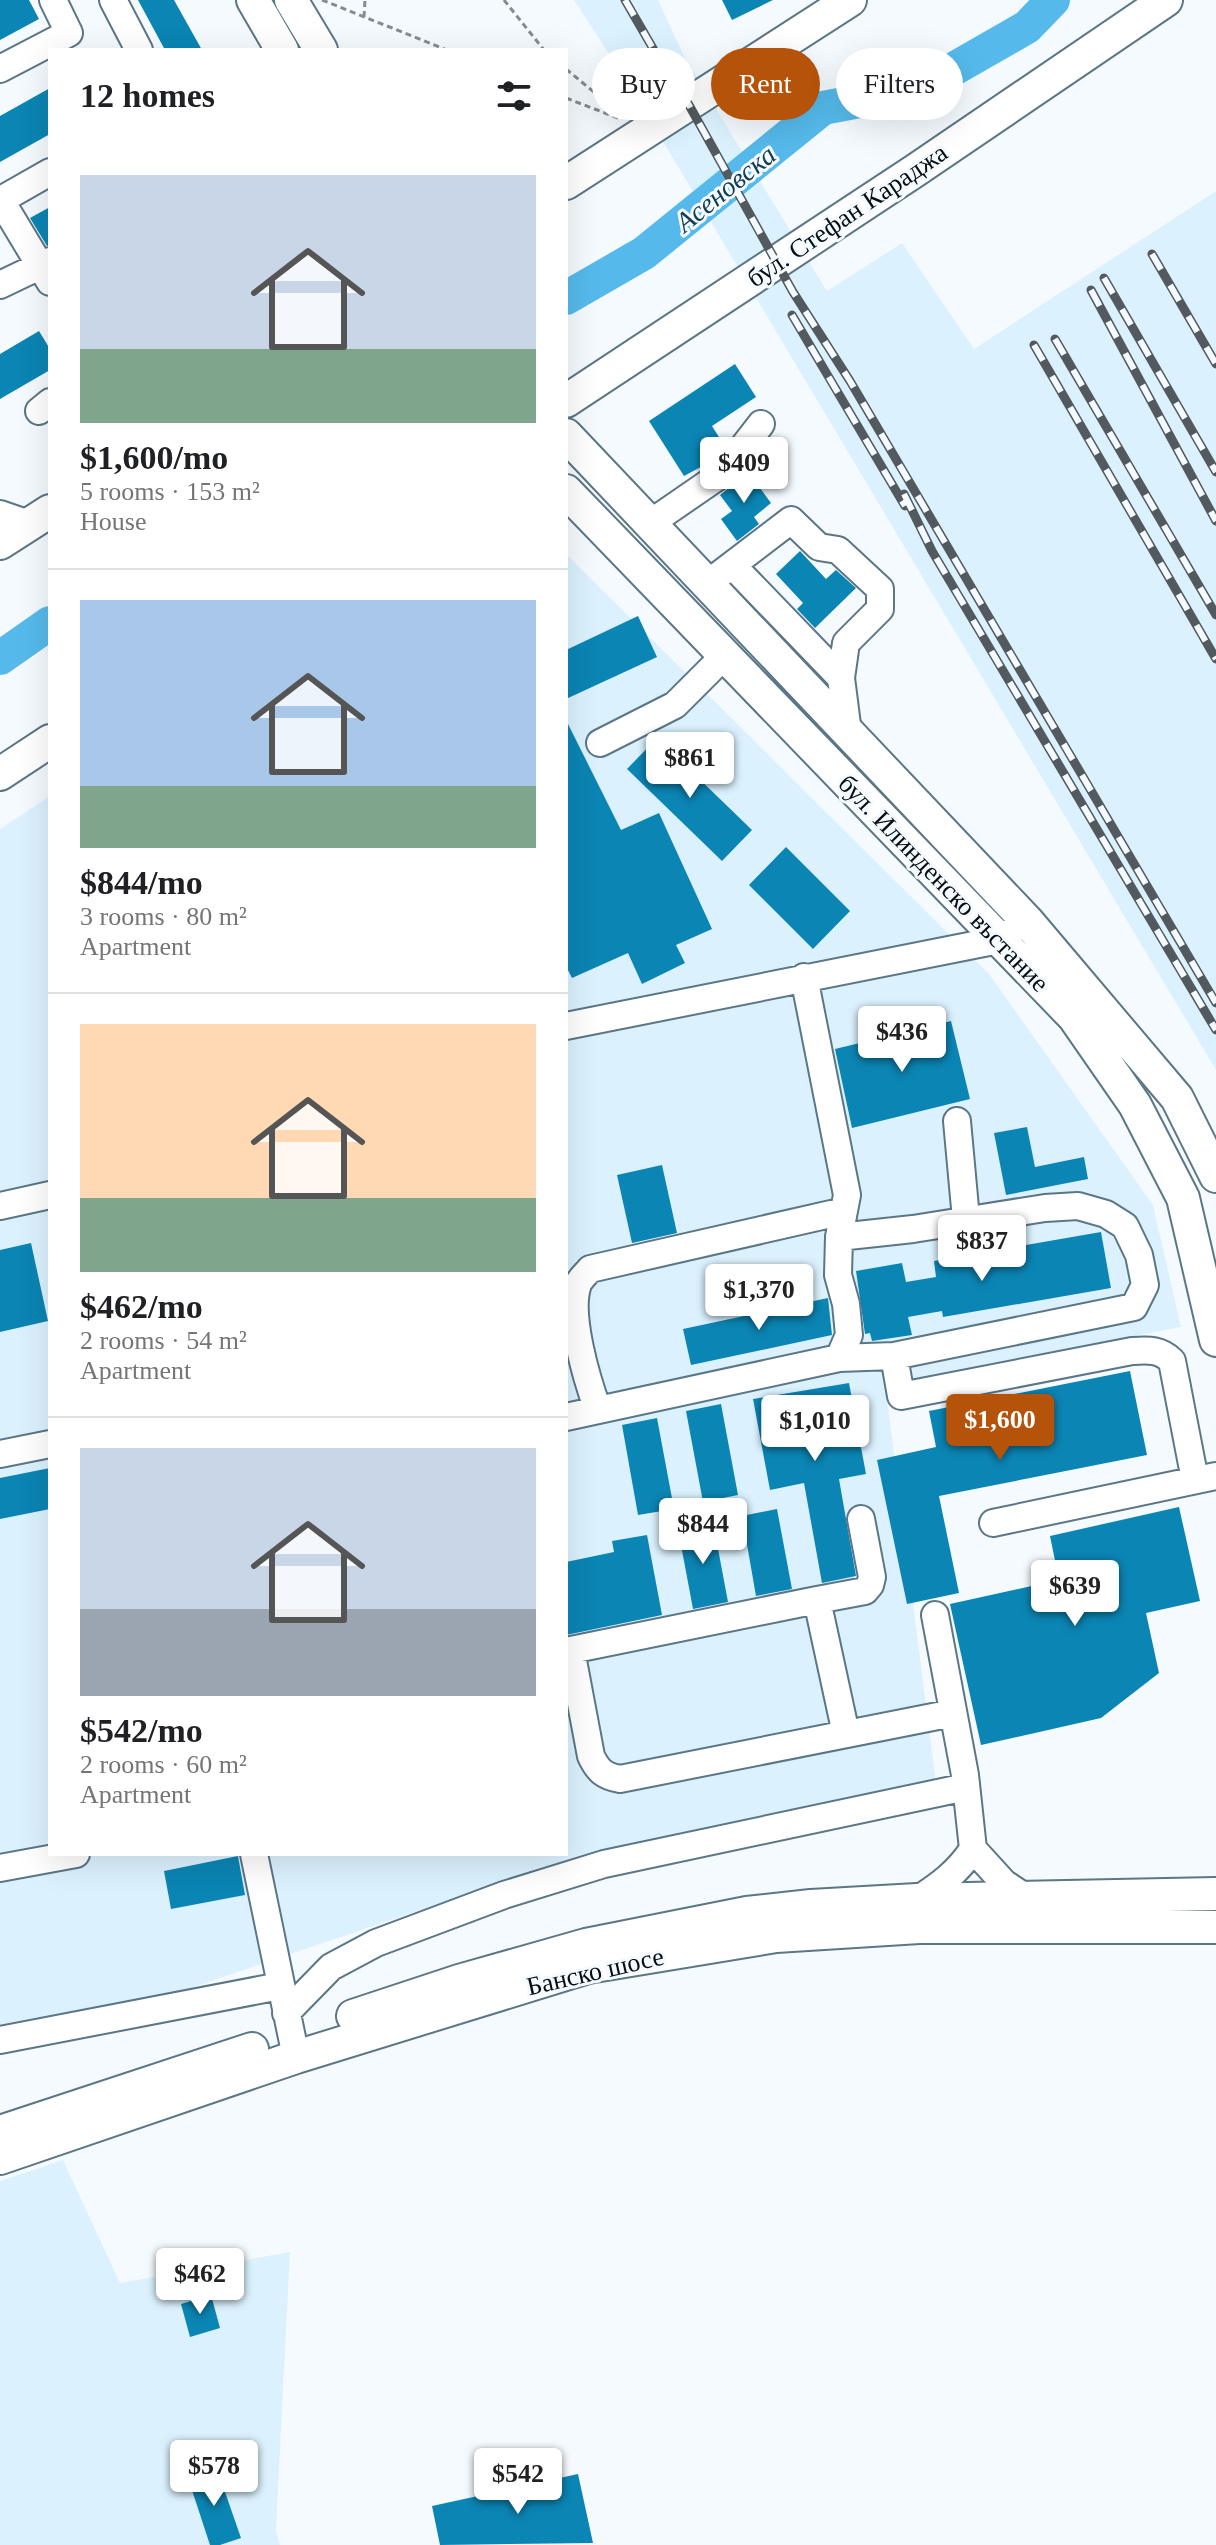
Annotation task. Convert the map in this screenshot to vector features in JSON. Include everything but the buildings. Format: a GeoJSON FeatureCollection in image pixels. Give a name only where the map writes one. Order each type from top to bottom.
{"type":"FeatureCollection","features":[{"type":"Feature","properties":{"kind":"main road"},"geometry":{"type":"LineString","coordinates":[[253,0],[281,48]]}},
{"type":"Feature","properties":{"kind":"main road"},"geometry":{"type":"LineString","coordinates":[[291,0],[320,48]]}},
{"type":"Feature","properties":{"kind":"main road","name":"бул. Стефан Караджа"},"geometry":{"type":"LineString","coordinates":[[568,400],[916,170],[1166,0]]}},
{"type":"Feature","properties":{"kind":"main road"},"geometry":{"type":"LineString","coordinates":[[568,182],[838,3]]}},
{"type":"Feature","properties":{"kind":"main road","name":"бул. Илинденско въстание"},"geometry":{"type":"LineString","coordinates":[[568,437],[1028,922],[1177,1098],[1216,1176]]}},
{"type":"Feature","properties":{"kind":"main road","name":"бул. Илинденско въстание"},"geometry":{"type":"LineString","coordinates":[[568,493],[1074,1017],[1135,1105],[1183,1198],[1216,1340]]}},
{"type":"Feature","properties":{"kind":"main road"},"geometry":{"type":"LineString","coordinates":[[0,543],[26,516]]}},
{"type":"Feature","properties":{"kind":"main road"},"geometry":{"type":"LineString","coordinates":[[0,774],[48,742]]}},
{"type":"Feature","properties":{"kind":"main road","name":"Банско шосе"},"geometry":{"type":"LineString","coordinates":[[0,2132],[459,1981],[586,1945],[747,1913],[811,1906],[1207,1890]]}},
{"type":"Feature","properties":{"kind":"main road","name":"Банско шосе"},"geometry":{"type":"LineString","coordinates":[[0,2158],[291,2036],[588,1967],[776,1936],[919,1927],[1216,1927]]}},
{"type":"Feature","properties":{"kind":"street"},"geometry":{"type":"LineString","coordinates":[[53,0],[74,42]]}},
{"type":"Feature","properties":{"kind":"street"},"geometry":{"type":"LineString","coordinates":[[113,0],[138,48]]}},
{"type":"Feature","properties":{"kind":"street"},"geometry":{"type":"LineString","coordinates":[[0,69],[48,51]]}},
{"type":"Feature","properties":{"kind":"street"},"geometry":{"type":"LineString","coordinates":[[0,285],[47,270],[0,199],[48,173]]}},
{"type":"Feature","properties":{"kind":"street"},"geometry":{"type":"LineString","coordinates":[[649,524],[723,473],[761,424]]}},
{"type":"Feature","properties":{"kind":"street"},"geometry":{"type":"LineString","coordinates":[[707,584],[791,520],[819,547],[838,550],[880,589],[880,609],[846,643],[841,678],[848,733]]}},
{"type":"Feature","properties":{"kind":"street"},"geometry":{"type":"LineString","coordinates":[[733,566],[841,678]]}},
{"type":"Feature","properties":{"kind":"street"},"geometry":{"type":"LineString","coordinates":[[600,743],[675,705],[724,656]]}},
{"type":"Feature","properties":{"kind":"street"},"geometry":{"type":"LineString","coordinates":[[568,1026],[999,940],[1028,922]]}},
{"type":"Feature","properties":{"kind":"street"},"geometry":{"type":"LineString","coordinates":[[804,977],[847,1195],[839,1237],[838,1275],[846,1304],[849,1335],[839,1358]]}},
{"type":"Feature","properties":{"kind":"street"},"geometry":{"type":"LineString","coordinates":[[957,1121],[966,1219]]}},
{"type":"Feature","properties":{"kind":"street"},"geometry":{"type":"LineString","coordinates":[[0,1206],[48,1195]]}},
{"type":"Feature","properties":{"kind":"street"},"geometry":{"type":"LineString","coordinates":[[568,1417],[839,1358],[894,1356],[1134,1307],[1145,1285],[1139,1255],[1125,1226],[1106,1214],[1078,1206],[839,1237]]}},
{"type":"Feature","properties":{"kind":"street"},"geometry":{"type":"LineString","coordinates":[[598,1410],[585,1377],[575,1302],[579,1282],[590,1269],[844,1211]]}},
{"type":"Feature","properties":{"kind":"street"},"geometry":{"type":"LineString","coordinates":[[894,1356],[901,1396],[1132,1351],[1164,1353],[1172,1361],[1206,1478],[993,1523]]}},
{"type":"Feature","properties":{"kind":"street"},"geometry":{"type":"LineString","coordinates":[[0,1454],[48,1444]]}},
{"type":"Feature","properties":{"kind":"street"},"geometry":{"type":"LineString","coordinates":[[861,1519],[872,1577],[865,1591],[568,1651],[591,1756],[597,1770],[620,1779],[953,1713]]}},
{"type":"Feature","properties":{"kind":"street"},"geometry":{"type":"LineString","coordinates":[[817,1600],[846,1734]]}},
{"type":"Feature","properties":{"kind":"street"},"geometry":{"type":"LineString","coordinates":[[935,1615],[966,1787],[973,1849],[1004,1883],[1028,1899]]}},
{"type":"Feature","properties":{"kind":"street"},"geometry":{"type":"LineString","coordinates":[[291,2036],[331,1967],[364,1949],[504,1895],[604,1864],[966,1787]]}},
{"type":"Feature","properties":{"kind":"street"},"geometry":{"type":"LineString","coordinates":[[917,1900],[950,1878],[973,1849]]}},
{"type":"Feature","properties":{"kind":"street"},"geometry":{"type":"LineString","coordinates":[[1,1861],[55,1856]]}},
{"type":"Feature","properties":{"kind":"street"},"geometry":{"type":"LineString","coordinates":[[254,1856],[291,2036]]}},
{"type":"Feature","properties":{"kind":"street"},"geometry":{"type":"LineString","coordinates":[[0,2040],[280,1986]]}},
{"type":"Feature","properties":{"kind":"path"},"geometry":{"type":"LineString","coordinates":[[322,0],[442,48]]}},
{"type":"Feature","properties":{"kind":"path"},"geometry":{"type":"LineString","coordinates":[[364,17],[365,0]]}},
{"type":"Feature","properties":{"kind":"path"},"geometry":{"type":"LineString","coordinates":[[504,0],[542,48]]}},
{"type":"Feature","properties":{"kind":"path"},"geometry":{"type":"LineString","coordinates":[[568,71],[633,124],[568,99]]}},
{"type":"Feature","properties":{"kind":"shaded area"},"geometry":{"type":"Polygon","coordinates":[[[574,0],[658,0],[680,48],[605,48],[574,0]]]}},
{"type":"Feature","properties":{"kind":"shaded area"},"geometry":{"type":"Polygon","coordinates":[[[695,74],[711,101],[711,120],[723,120],[827,291],[902,243],[974,349],[1216,191],[1216,1070],[650,120],[695,120],[695,74]]]}},
{"type":"Feature","properties":{"kind":"shaded area"},"geometry":{"type":"Polygon","coordinates":[[[568,556],[989,974],[1153,1205],[1181,1327],[885,1384],[936,1783],[467,1894],[0,2053],[0,829],[48,797],[48,1856],[568,1856],[568,556]]]}},
{"type":"Feature","properties":{"kind":"shaded area"},"geometry":{"type":"Polygon","coordinates":[[[63,2160],[120,2283],[290,2252],[276,2530],[280,2545],[0,2545],[0,2181],[63,2160]]]}},
{"type":"Feature","properties":{"kind":"waterway","name":"Асеновска"},"geometry":{"type":"LineString","coordinates":[[568,297],[644,253],[823,108],[917,90],[1027,27],[1053,0]]}},
{"type":"Feature","properties":{"kind":"waterway","name":"Асеновска"},"geometry":{"type":"LineString","coordinates":[[0,658],[48,624]]}},
{"type":"Feature","properties":{"kind":"railway"},"geometry":{"type":"LineString","coordinates":[[625,0],[689,105],[793,292],[850,381],[1216,1003]]}},
{"type":"Feature","properties":{"kind":"railway"},"geometry":{"type":"LineString","coordinates":[[1152,254],[1216,364]]}},
{"type":"Feature","properties":{"kind":"railway"},"geometry":{"type":"LineString","coordinates":[[1104,278],[1216,472]]}},
{"type":"Feature","properties":{"kind":"railway"},"geometry":{"type":"LineString","coordinates":[[1091,290],[1216,521]]}},
{"type":"Feature","properties":{"kind":"railway"},"geometry":{"type":"LineString","coordinates":[[792,315],[905,506]]}},
{"type":"Feature","properties":{"kind":"railway"},"geometry":{"type":"LineString","coordinates":[[1055,339],[1216,615]]}},
{"type":"Feature","properties":{"kind":"railway"},"geometry":{"type":"LineString","coordinates":[[1034,345],[1216,659]]}},
{"type":"Feature","properties":{"kind":"railway"},"geometry":{"type":"LineString","coordinates":[[904,494],[932,551],[1216,1030]]}}]}
